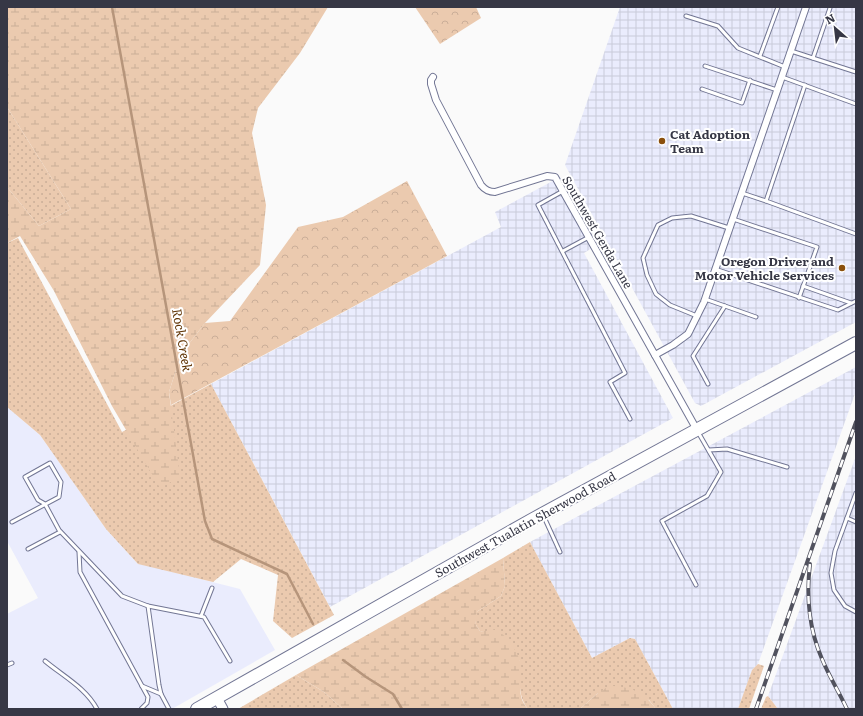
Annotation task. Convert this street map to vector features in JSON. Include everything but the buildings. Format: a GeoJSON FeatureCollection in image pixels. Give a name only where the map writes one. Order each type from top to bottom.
{"type":"FeatureCollection","features":[{"type":"Feature","properties":{"kind":"highway","name":"Southwest Tualatin Sherwood Road"},"geometry":{"type":"LineString","coordinates":[[197,709],[542,513],[856,344]]}},
{"type":"Feature","properties":{"kind":"street"},"geometry":{"type":"LineString","coordinates":[[655,355],[673,345],[688,334],[705,299],[806,7]]}},
{"type":"Feature","properties":{"kind":"street","name":"Southwest Gerda Lane"},"geometry":{"type":"LineString","coordinates":[[433,77],[431,84],[439,107],[485,190],[495,192],[546,176],[555,177],[697,430]]}},
{"type":"Feature","properties":{"kind":"street"},"geometry":{"type":"LineString","coordinates":[[217,698],[223,709]]}},
{"type":"Feature","properties":{"kind":"lane"},"geometry":{"type":"LineString","coordinates":[[760,56],[778,7]]}},
{"type":"Feature","properties":{"kind":"lane"},"geometry":{"type":"LineString","coordinates":[[813,58],[830,8]]}},
{"type":"Feature","properties":{"kind":"lane"},"geometry":{"type":"LineString","coordinates":[[686,16],[718,26],[738,48],[785,67]]}},
{"type":"Feature","properties":{"kind":"lane"},"geometry":{"type":"LineString","coordinates":[[791,51],[856,72]]}},
{"type":"Feature","properties":{"kind":"lane"},"geometry":{"type":"LineString","coordinates":[[705,66],[777,90]]}},
{"type":"Feature","properties":{"kind":"lane"},"geometry":{"type":"LineString","coordinates":[[782,76],[856,104]]}},
{"type":"Feature","properties":{"kind":"lane"},"geometry":{"type":"LineString","coordinates":[[702,89],[742,103],[750,80]]}},
{"type":"Feature","properties":{"kind":"lane"},"geometry":{"type":"LineString","coordinates":[[766,201],[806,85]]}},
{"type":"Feature","properties":{"kind":"lane"},"geometry":{"type":"LineString","coordinates":[[563,191],[538,205],[625,373],[610,382],[630,418]]}},
{"type":"Feature","properties":{"kind":"lane"},"geometry":{"type":"LineString","coordinates":[[742,192],[856,234]]}},
{"type":"Feature","properties":{"kind":"lane"},"geometry":{"type":"LineString","coordinates":[[697,316],[670,305],[656,294],[650,283],[643,258],[658,225],[672,218],[691,216],[730,228]]}},
{"type":"Feature","properties":{"kind":"lane"},"geometry":{"type":"LineString","coordinates":[[733,218],[817,247],[799,298]]}},
{"type":"Feature","properties":{"kind":"lane"},"geometry":{"type":"LineString","coordinates":[[562,251],[589,238]]}},
{"type":"Feature","properties":{"kind":"lane"},"geometry":{"type":"LineString","coordinates":[[715,269],[838,310],[856,301]]}},
{"type":"Feature","properties":{"kind":"lane"},"geometry":{"type":"LineString","coordinates":[[803,286],[851,303]]}},
{"type":"Feature","properties":{"kind":"lane"},"geometry":{"type":"LineString","coordinates":[[705,299],[756,317]]}},
{"type":"Feature","properties":{"kind":"lane"},"geometry":{"type":"LineString","coordinates":[[708,384],[693,356],[725,306]]}},
{"type":"Feature","properties":{"kind":"lane"},"geometry":{"type":"LineString","coordinates":[[696,585],[662,521],[707,496],[721,472],[697,430]]}},
{"type":"Feature","properties":{"kind":"lane"},"geometry":{"type":"LineString","coordinates":[[709,450],[727,449],[787,467]]}},
{"type":"Feature","properties":{"kind":"lane"},"geometry":{"type":"LineString","coordinates":[[12,522],[45,504],[59,497],[61,482],[50,463],[25,477],[38,500],[45,504],[60,532],[122,596],[148,606],[204,617],[230,661]]}},
{"type":"Feature","properties":{"kind":"lane"},"geometry":{"type":"LineString","coordinates":[[856,493],[835,551],[831,573],[834,590],[845,606],[856,612]]}},
{"type":"Feature","properties":{"kind":"lane"},"geometry":{"type":"LineString","coordinates":[[542,513],[560,552]]}},
{"type":"Feature","properties":{"kind":"lane"},"geometry":{"type":"LineString","coordinates":[[847,518],[856,522]]}},
{"type":"Feature","properties":{"kind":"lane"},"geometry":{"type":"LineString","coordinates":[[28,549],[60,532]]}},
{"type":"Feature","properties":{"kind":"lane"},"geometry":{"type":"LineString","coordinates":[[79,552],[80,572],[148,697],[147,703],[141,709]]}},
{"type":"Feature","properties":{"kind":"lane"},"geometry":{"type":"LineString","coordinates":[[201,616],[212,588]]}},
{"type":"Feature","properties":{"kind":"lane"},"geometry":{"type":"LineString","coordinates":[[148,606],[161,694],[169,709]]}},
{"type":"Feature","properties":{"kind":"lane"},"geometry":{"type":"LineString","coordinates":[[45,661],[82,688],[92,699],[97,709]]}},
{"type":"Feature","properties":{"kind":"lane"},"geometry":{"type":"LineString","coordinates":[[7,665],[12,663]]}},
{"type":"Feature","properties":{"kind":"lane"},"geometry":{"type":"LineString","coordinates":[[142,686],[161,694]]}},
{"type":"Feature","properties":{"kind":"shaded area"},"geometry":{"type":"Polygon","coordinates":[[[620,7],[856,7],[856,322],[701,406],[695,403],[565,165],[620,7]]]}},
{"type":"Feature","properties":{"kind":"shaded area"},"geometry":{"type":"Polygon","coordinates":[[[560,177],[597,245],[584,253],[673,418],[330,607],[211,384],[501,227],[495,212],[560,177]]]}},
{"type":"Feature","properties":{"kind":"shaded area"},"geometry":{"type":"Polygon","coordinates":[[[856,367],[856,391],[758,664],[752,670],[738,709],[673,709],[635,639],[630,638],[592,658],[530,542],[856,367]]]}},
{"type":"Feature","properties":{"kind":"shaded area"},"geometry":{"type":"Polygon","coordinates":[[[7,407],[40,435],[106,529],[137,563],[240,589],[275,650],[172,709],[7,709],[7,614],[38,598],[7,541],[7,407]]]}},
{"type":"Feature","properties":{"kind":"shaded area"},"geometry":{"type":"Polygon","coordinates":[[[856,456],[856,709],[778,709],[768,696],[856,456]]]}},
{"type":"Feature","properties":{"kind":"green space"},"geometry":{"type":"Polygon","coordinates":[[[7,7],[328,7],[300,53],[258,108],[252,133],[266,205],[260,265],[205,323],[181,354],[169,392],[180,477],[160,488],[112,406],[54,291],[20,236],[7,243],[7,187],[39,226],[71,209],[7,107],[7,7]]]}},
{"type":"Feature","properties":{"kind":"green space"},"geometry":{"type":"Polygon","coordinates":[[[415,7],[476,7],[481,18],[440,44],[415,7]]]}},
{"type":"Feature","properties":{"kind":"green space"},"geometry":{"type":"Polygon","coordinates":[[[7,107],[71,209],[39,226],[7,187],[7,107]]]}},
{"type":"Feature","properties":{"kind":"green space"},"geometry":{"type":"Polygon","coordinates":[[[407,181],[447,256],[171,405],[169,392],[181,354],[205,323],[230,321],[298,227],[343,217],[407,181]]]}},
{"type":"Feature","properties":{"kind":"green space"},"geometry":{"type":"Polygon","coordinates":[[[18,238],[122,432],[211,384],[334,615],[292,638],[273,621],[278,575],[241,559],[213,582],[138,564],[106,529],[40,435],[7,407],[7,243],[18,238]]]}},
{"type":"Feature","properties":{"kind":"green space"},"geometry":{"type":"Polygon","coordinates":[[[530,542],[592,658],[630,638],[635,639],[673,709],[656,709],[649,700],[598,693],[580,709],[528,709],[524,704],[521,692],[520,661],[485,632],[480,631],[476,625],[474,616],[478,611],[501,596],[505,586],[503,558],[530,542]]]}},
{"type":"Feature","properties":{"kind":"green space"},"geometry":{"type":"Polygon","coordinates":[[[503,558],[505,586],[501,596],[478,611],[475,616],[476,625],[480,631],[495,630],[499,632],[507,638],[514,648],[521,667],[521,698],[528,709],[343,709],[324,692],[296,675],[503,558]]]}},
{"type":"Feature","properties":{"kind":"green space"},"geometry":{"type":"Polygon","coordinates":[[[758,664],[764,666],[749,709],[738,709],[752,670],[758,664]]]}},
{"type":"Feature","properties":{"kind":"green space"},"geometry":{"type":"Polygon","coordinates":[[[296,675],[324,692],[343,709],[238,709],[296,675]]]}},
{"type":"Feature","properties":{"kind":"green space"},"geometry":{"type":"Polygon","coordinates":[[[609,686],[624,687],[636,691],[647,698],[656,709],[580,709],[598,693],[609,686]]]}},
{"type":"Feature","properties":{"kind":"green space"},"geometry":{"type":"Polygon","coordinates":[[[768,696],[778,709],[761,709],[766,697],[768,696]]]}},
{"type":"Feature","properties":{"kind":"waterway","name":"Rock Creek"},"geometry":{"type":"LineString","coordinates":[[112,7],[205,521],[212,539],[287,574],[313,624]]}},
{"type":"Feature","properties":{"kind":"waterway","name":"Rock Creek"},"geometry":{"type":"LineString","coordinates":[[343,660],[393,694],[402,709]]}},
{"type":"Feature","properties":{"kind":"railway"},"geometry":{"type":"LineString","coordinates":[[756,709],[856,422]]}},
{"type":"Feature","properties":{"kind":"railway"},"geometry":{"type":"LineString","coordinates":[[810,564],[808,589],[811,624],[814,636],[825,665],[847,709]]}},
{"type":"Feature","properties":{"kind":"place","name":"Cat Adoption Team"},"geometry":{"type":"Point","coordinates":[662,141]}},
{"type":"Feature","properties":{"kind":"place","name":"Oregon Driver and Motor Vehicle Services"},"geometry":{"type":"Point","coordinates":[842,268]}}]}
